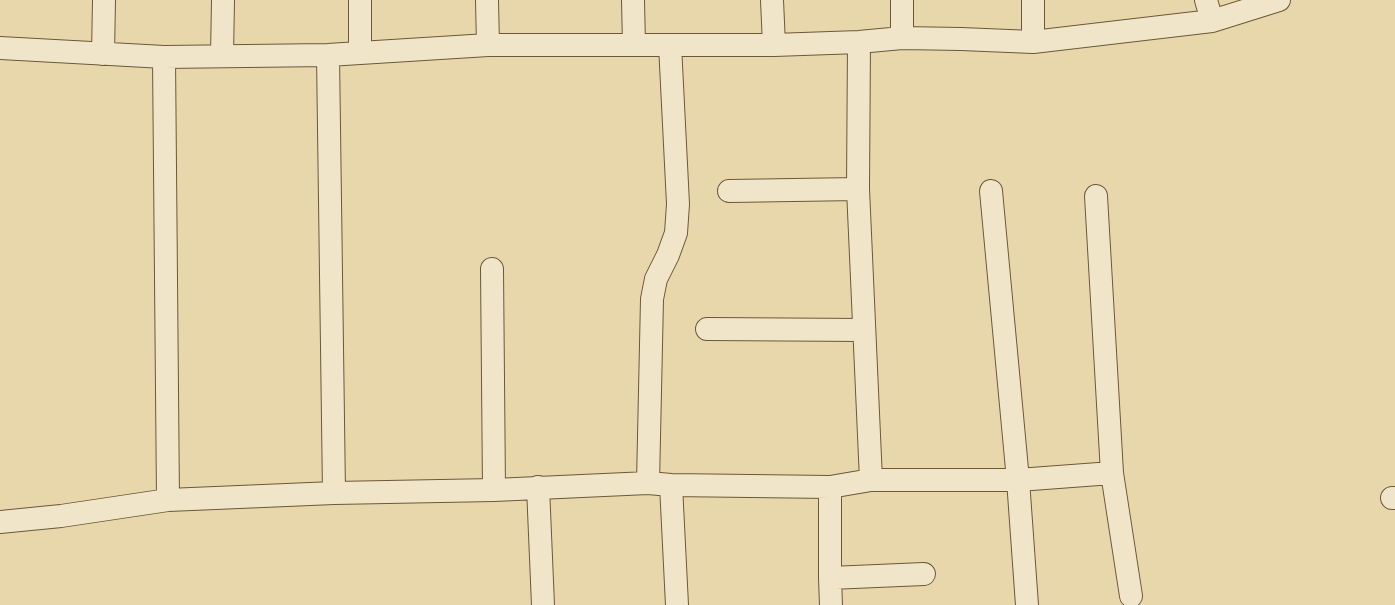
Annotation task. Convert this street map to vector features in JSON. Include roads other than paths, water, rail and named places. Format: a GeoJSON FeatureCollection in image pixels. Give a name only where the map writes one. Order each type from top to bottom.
{"type":"FeatureCollection","features":[{"type":"Feature","properties":{"kind":"street"},"geometry":{"type":"LineString","coordinates":[[103,54],[104,0]]}},
{"type":"Feature","properties":{"kind":"street"},"geometry":{"type":"LineString","coordinates":[[222,56],[223,0]]}},
{"type":"Feature","properties":{"kind":"street"},"geometry":{"type":"LineString","coordinates":[[360,0],[360,52]]}},
{"type":"Feature","properties":{"kind":"street"},"geometry":{"type":"LineString","coordinates":[[487,0],[488,45]]}},
{"type":"Feature","properties":{"kind":"street"},"geometry":{"type":"LineString","coordinates":[[633,0],[634,45]]}},
{"type":"Feature","properties":{"kind":"street"},"geometry":{"type":"LineString","coordinates":[[772,0],[774,45]]}},
{"type":"Feature","properties":{"kind":"street"},"geometry":{"type":"LineString","coordinates":[[902,0],[902,38]]}},
{"type":"Feature","properties":{"kind":"street"},"geometry":{"type":"LineString","coordinates":[[1033,0],[1033,42]]}},
{"type":"Feature","properties":{"kind":"street"},"geometry":{"type":"LineString","coordinates":[[1206,0],[1212,21]]}},
{"type":"Feature","properties":{"kind":"street"},"geometry":{"type":"LineString","coordinates":[[0,48],[164,57],[328,55],[488,45],[774,45],[859,42],[902,38],[1033,42],[1212,21],[1279,0]]}},
{"type":"Feature","properties":{"kind":"street"},"geometry":{"type":"LineString","coordinates":[[859,42],[858,188],[871,480]]}},
{"type":"Feature","properties":{"kind":"street"},"geometry":{"type":"LineString","coordinates":[[648,483],[652,299],[656,279],[668,255],[676,234],[678,204],[670,45]]}},
{"type":"Feature","properties":{"kind":"street"},"geometry":{"type":"LineString","coordinates":[[328,55],[334,493]]}},
{"type":"Feature","properties":{"kind":"street"},"geometry":{"type":"LineString","coordinates":[[164,57],[168,500]]}},
{"type":"Feature","properties":{"kind":"street"},"geometry":{"type":"LineString","coordinates":[[729,191],[858,188]]}},
{"type":"Feature","properties":{"kind":"street"},"geometry":{"type":"LineString","coordinates":[[991,191],[1018,480],[1027,605]]}},
{"type":"Feature","properties":{"kind":"street"},"geometry":{"type":"LineString","coordinates":[[1096,196],[1112,474],[1131,596]]}},
{"type":"Feature","properties":{"kind":"street"},"geometry":{"type":"LineString","coordinates":[[492,269],[494,490]]}},
{"type":"Feature","properties":{"kind":"street"},"geometry":{"type":"LineString","coordinates":[[708,329],[864,330]]}},
{"type":"Feature","properties":{"kind":"street"},"geometry":{"type":"LineString","coordinates":[[0,522],[61,516],[168,500],[334,493],[494,490],[648,483],[670,486],[830,487],[871,480],[1018,480],[1112,474]]}},
{"type":"Feature","properties":{"kind":"street"},"geometry":{"type":"LineString","coordinates":[[670,486],[677,605]]}},
{"type":"Feature","properties":{"kind":"street"},"geometry":{"type":"LineString","coordinates":[[538,487],[543,605]]}},
{"type":"Feature","properties":{"kind":"street"},"geometry":{"type":"LineString","coordinates":[[830,487],[831,605]]}},
{"type":"Feature","properties":{"kind":"street"},"geometry":{"type":"LineString","coordinates":[[830,578],[924,574]]}}]}
